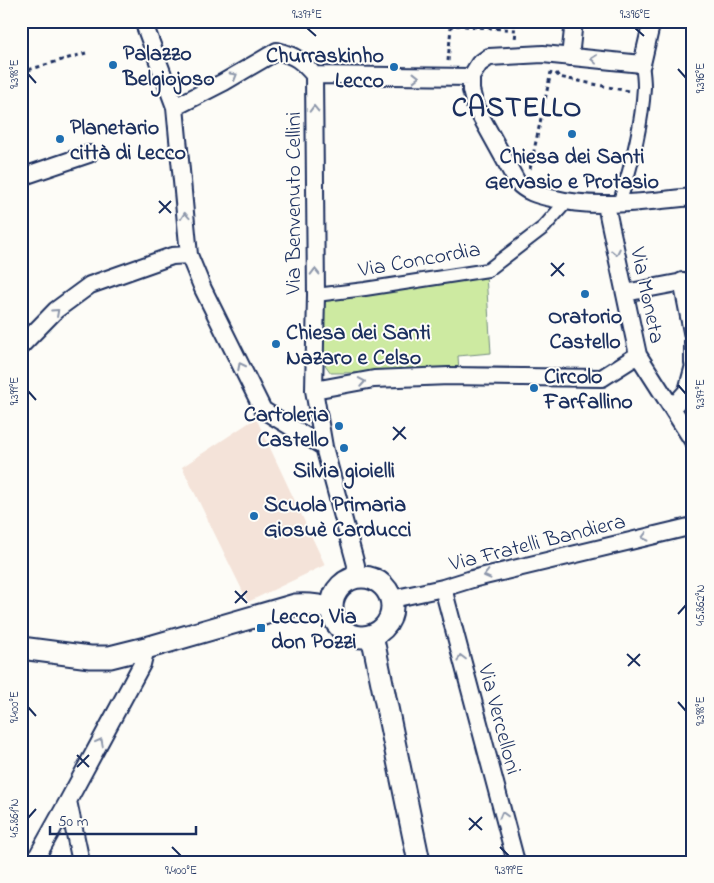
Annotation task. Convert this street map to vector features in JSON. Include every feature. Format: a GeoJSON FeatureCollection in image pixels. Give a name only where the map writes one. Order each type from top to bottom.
{"type":"FeatureCollection","features":[{"type":"Feature","properties":{"kind":"street"},"geometry":{"type":"LineString","coordinates":[[143,21],[175,108],[189,255],[203,289],[263,410],[324,447]]}},
{"type":"Feature","properties":{"kind":"street"},"geometry":{"type":"LineString","coordinates":[[570,57],[574,21]]}},
{"type":"Feature","properties":{"kind":"street"},"geometry":{"type":"LineString","coordinates":[[613,204],[627,179],[638,134],[644,86],[642,64],[652,21]]}},
{"type":"Feature","properties":{"kind":"street"},"geometry":{"type":"LineString","coordinates":[[175,108],[277,51],[289,54],[300,60],[314,74],[471,77]]}},
{"type":"Feature","properties":{"kind":"street"},"geometry":{"type":"LineString","coordinates":[[642,64],[543,54],[489,57],[480,64],[471,77],[471,90],[475,106],[517,182],[522,188],[536,195],[566,202],[613,204],[693,197]]}},
{"type":"Feature","properties":{"kind":"street","name":"Via Benvenuto Cellini"},"geometry":{"type":"LineString","coordinates":[[314,74],[316,295],[314,390],[324,447],[356,565],[355,577]]}},
{"type":"Feature","properties":{"kind":"street"},"geometry":{"type":"LineString","coordinates":[[21,177],[89,154]]}},
{"type":"Feature","properties":{"kind":"street","name":"Via Concordia"},"geometry":{"type":"LineString","coordinates":[[316,295],[488,270],[544,227],[566,202]]}},
{"type":"Feature","properties":{"kind":"street","name":"Via Moneta"},"geometry":{"type":"LineString","coordinates":[[613,204],[625,293],[638,355],[693,441]]}},
{"type":"Feature","properties":{"kind":"street"},"geometry":{"type":"LineString","coordinates":[[21,346],[56,310],[90,285],[172,256],[189,255]]}},
{"type":"Feature","properties":{"kind":"street"},"geometry":{"type":"LineString","coordinates":[[625,293],[688,280],[693,337],[693,363]]}},
{"type":"Feature","properties":{"kind":"street"},"geometry":{"type":"LineString","coordinates":[[314,390],[374,380],[448,376],[602,378],[638,355]]}},
{"type":"Feature","properties":{"kind":"street"},"geometry":{"type":"LineString","coordinates":[[672,408],[687,391],[693,369]]}},
{"type":"Feature","properties":{"kind":"street","name":"Via Fratelli Bandiera"},"geometry":{"type":"LineString","coordinates":[[392,599],[693,526]]}},
{"type":"Feature","properties":{"kind":"street"},"geometry":{"type":"LineString","coordinates":[[355,577],[373,578],[382,583],[392,599],[393,608],[387,625],[380,632],[372,635],[354,636],[339,626],[334,618],[332,610],[335,593],[340,586],[355,577]]}},
{"type":"Feature","properties":{"kind":"street","name":"Via Vercelloni"},"geometry":{"type":"LineString","coordinates":[[443,588],[516,862]]}},
{"type":"Feature","properties":{"kind":"street"},"geometry":{"type":"LineString","coordinates":[[21,648],[98,658],[110,657],[295,606],[308,604],[332,610]]}},
{"type":"Feature","properties":{"kind":"street"},"geometry":{"type":"LineString","coordinates":[[372,635],[419,862]]}},
{"type":"Feature","properties":{"kind":"street"},"geometry":{"type":"LineString","coordinates":[[34,862],[142,664],[146,648]]}},
{"type":"Feature","properties":{"kind":"street"},"geometry":{"type":"LineString","coordinates":[[68,801],[81,862]]}},
{"type":"Feature","properties":{"kind":"path"},"geometry":{"type":"LineString","coordinates":[[21,72],[86,53]]}},
{"type":"Feature","properties":{"kind":"path"},"geometry":{"type":"LineString","coordinates":[[522,188],[528,179],[551,70]]}},
{"type":"Feature","properties":{"kind":"shaded area","name":"Scuola Primaria Giosuè Carducci"},"geometry":{"type":"Polygon","coordinates":[[[256,418],[325,565],[248,602],[182,467],[256,418]]]}},
{"type":"Feature","properties":{"kind":"green space"},"geometry":{"type":"Polygon","coordinates":[[[486,275],[491,353],[458,356],[459,372],[331,373],[318,355],[318,298],[486,275]]]}},
{"type":"Feature","properties":{"kind":"place","name":"Palazzo Belgiojoso"},"geometry":{"type":"Point","coordinates":[113,65]}},
{"type":"Feature","properties":{"kind":"place","name":"Churraskinho Lecco"},"geometry":{"type":"Point","coordinates":[394,67]}},
{"type":"Feature","properties":{"kind":"place","name":"Chiesa dei Santi Gervasio e Protasio"},"geometry":{"type":"Point","coordinates":[572,134]}},
{"type":"Feature","properties":{"kind":"place","name":"Planetario città di Lecco"},"geometry":{"type":"Point","coordinates":[60,139]}},
{"type":"Feature","properties":{"kind":"place","name":"Oratorio Castello"},"geometry":{"type":"Point","coordinates":[585,294]}},
{"type":"Feature","properties":{"kind":"place","name":"Chiesa dei Santi Nazaro e Celso"},"geometry":{"type":"Point","coordinates":[276,344]}},
{"type":"Feature","properties":{"kind":"place","name":"Circolo Farfallino"},"geometry":{"type":"Point","coordinates":[534,388]}},
{"type":"Feature","properties":{"kind":"place","name":"Cartoleria Castello"},"geometry":{"type":"Point","coordinates":[339,426]}},
{"type":"Feature","properties":{"kind":"place","name":"Silvia gioielli"},"geometry":{"type":"Point","coordinates":[344,448]}},
{"type":"Feature","properties":{"kind":"place","name":"Scuola Primaria Giosuè Carducci"},"geometry":{"type":"Point","coordinates":[254,516]}},
{"type":"Feature","properties":{"kind":"place","name":"Lecco, Via don Pozzi"},"geometry":{"type":"Point","coordinates":[261,628]}},
{"type":"Feature","properties":{"kind":"district","name":"CASTELLO"},"geometry":{"type":"Point","coordinates":[517,106]}}]}
